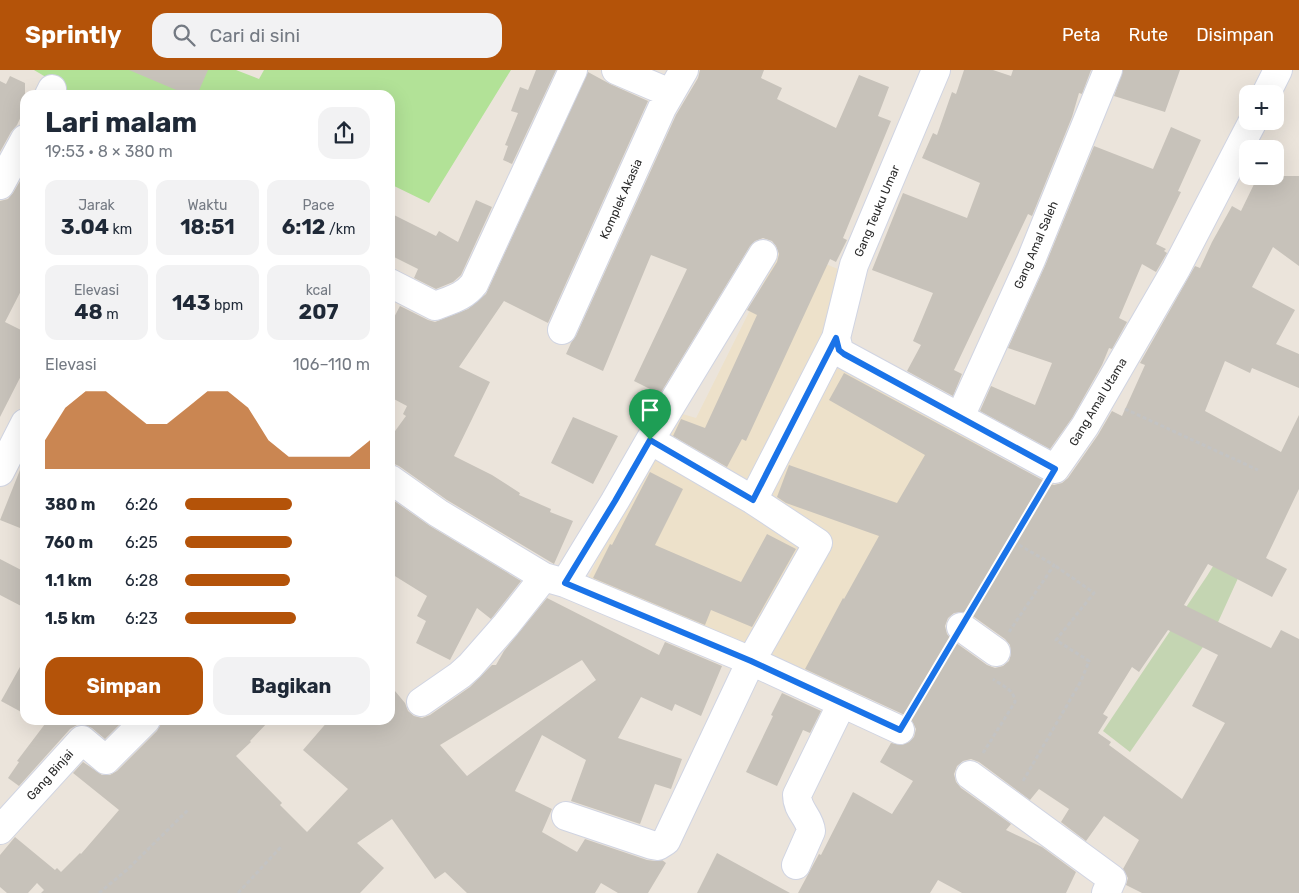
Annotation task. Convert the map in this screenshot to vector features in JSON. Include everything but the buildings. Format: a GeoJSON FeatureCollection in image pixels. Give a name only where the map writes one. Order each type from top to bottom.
{"type":"FeatureCollection","features":[{"type":"Feature","properties":{"kind":"street"},"geometry":{"type":"LineString","coordinates":[[395,286],[434,306],[469,291],[474,284],[573,70]]}},
{"type":"Feature","properties":{"kind":"street"},"geometry":{"type":"LineString","coordinates":[[616,70],[670,93]]}},
{"type":"Feature","properties":{"kind":"street","name":"Komplek Akasia"},"geometry":{"type":"LineString","coordinates":[[562,330],[662,108],[684,70]]}},
{"type":"Feature","properties":{"kind":"street","name":"Gang Teuku Umar"},"geometry":{"type":"LineString","coordinates":[[753,500],[840,346],[854,265],[936,70]]}},
{"type":"Feature","properties":{"kind":"street","name":"Gang Amal Saleh"},"geometry":{"type":"LineString","coordinates":[[960,417],[1031,260],[1108,70]]}},
{"type":"Feature","properties":{"kind":"street"},"geometry":{"type":"LineString","coordinates":[[1270,85],[1278,70]]}},
{"type":"Feature","properties":{"kind":"street","name":"Gang Amal Utama"},"geometry":{"type":"LineString","coordinates":[[1055,469],[1085,426],[1176,269],[1248,130]]}},
{"type":"Feature","properties":{"kind":"street"},"geometry":{"type":"LineString","coordinates":[[0,185],[20,148]]}},
{"type":"Feature","properties":{"kind":"street"},"geometry":{"type":"LineString","coordinates":[[421,702],[454,680],[470,666],[506,625],[554,580],[615,501],[763,254]]}},
{"type":"Feature","properties":{"kind":"street"},"geometry":{"type":"LineString","coordinates":[[840,346],[960,417],[1055,469]]}},
{"type":"Feature","properties":{"kind":"street"},"geometry":{"type":"LineString","coordinates":[[0,472],[20,433]]}},
{"type":"Feature","properties":{"kind":"street"},"geometry":{"type":"LineString","coordinates":[[566,816],[652,845],[663,844],[666,841],[751,661],[818,543],[753,500],[650,440]]}},
{"type":"Feature","properties":{"kind":"street"},"geometry":{"type":"LineString","coordinates":[[395,483],[438,513],[554,580],[751,661],[900,730]]}},
{"type":"Feature","properties":{"kind":"street"},"geometry":{"type":"LineString","coordinates":[[961,627],[996,652]]}},
{"type":"Feature","properties":{"kind":"street"},"geometry":{"type":"LineString","coordinates":[[796,865],[811,831],[797,803],[797,795],[842,703]]}},
{"type":"Feature","properties":{"kind":"street","name":"Gang Binjai"},"geometry":{"type":"LineString","coordinates":[[0,830],[82,740],[106,760],[141,725]]}},
{"type":"Feature","properties":{"kind":"street"},"geometry":{"type":"LineString","coordinates":[[970,775],[1009,802],[1109,886]]}},
{"type":"Feature","properties":{"kind":"path"},"geometry":{"type":"LineString","coordinates":[[1101,398],[1258,470]]}},
{"type":"Feature","properties":{"kind":"path"},"geometry":{"type":"LineString","coordinates":[[900,730],[1055,469]]}},
{"type":"Feature","properties":{"kind":"path"},"geometry":{"type":"LineString","coordinates":[[1009,802],[1036,761],[1081,681],[1089,661],[1056,640],[1094,593],[1054,566]]}},
{"type":"Feature","properties":{"kind":"path"},"geometry":{"type":"LineString","coordinates":[[99,893],[128,869],[188,810]]}},
{"type":"Feature","properties":{"kind":"path"},"geometry":{"type":"LineString","coordinates":[[238,893],[281,847]]}},
{"type":"Feature","properties":{"kind":"shaded area"},"geometry":{"type":"Polygon","coordinates":[[[782,246],[838,269],[824,348],[986,442],[843,699],[583,589],[669,410],[696,418],[782,246]]]}},
{"type":"Feature","properties":{"kind":"green space"},"geometry":{"type":"Polygon","coordinates":[[[34,70],[236,70],[259,79],[264,70],[511,70],[429,203],[395,186],[395,90],[68,90],[34,70]]]}},
{"type":"Feature","properties":{"kind":"green space"},"geometry":{"type":"Polygon","coordinates":[[[1262,487],[1275,497],[1214,631],[1130,752],[1103,731],[1207,576],[1262,487]]]}},
{"type":"Feature","properties":{"kind":"route"},"geometry":{"type":"LineString","coordinates":[[836,338],[839,350],[844,354],[1055,469],[900,730],[751,661],[565,583],[650,440],[753,500],[836,338]]}}]}
